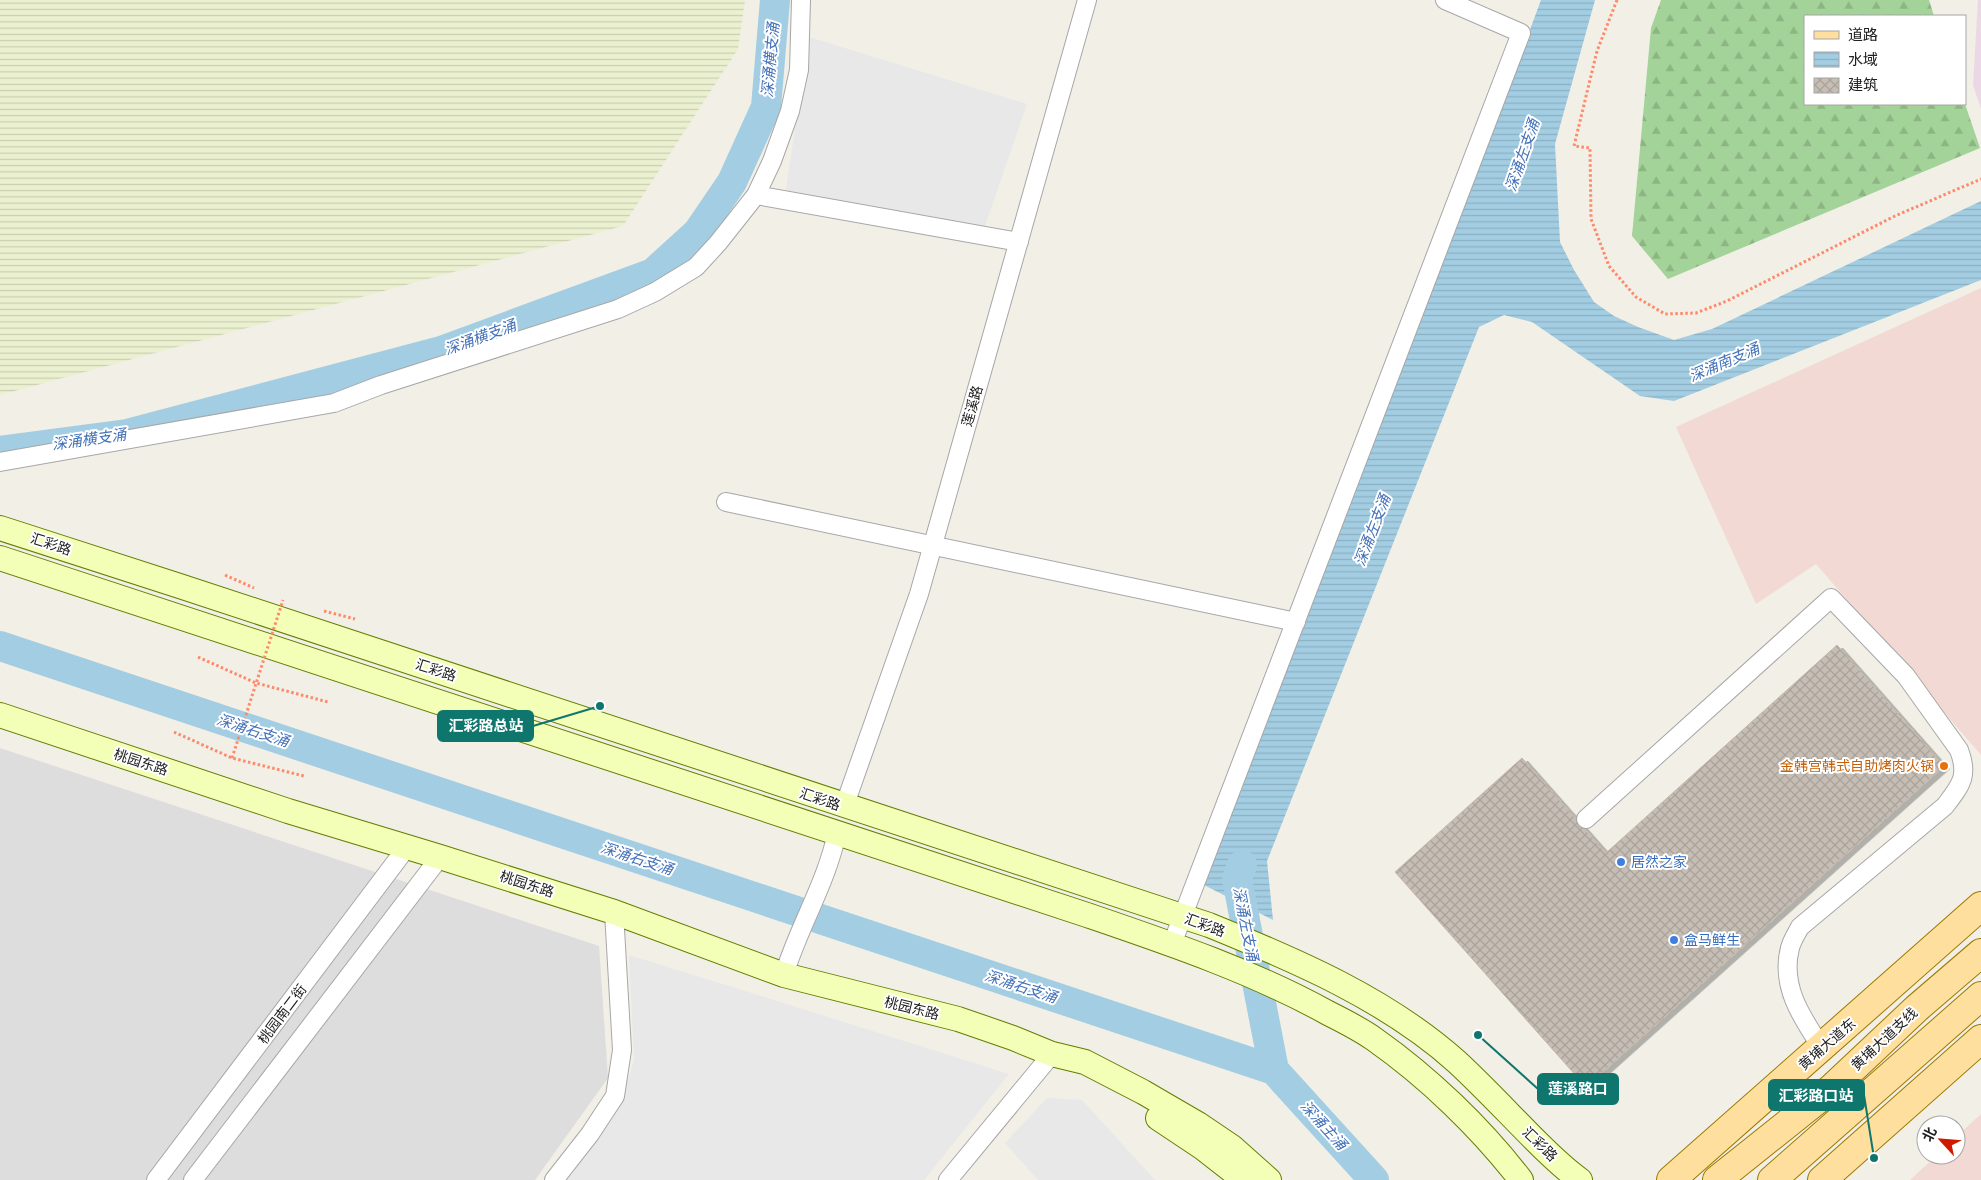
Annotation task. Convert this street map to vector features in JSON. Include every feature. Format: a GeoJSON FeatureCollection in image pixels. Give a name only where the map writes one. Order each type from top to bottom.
{"type":"FeatureCollection","features":[{"type":"Feature","properties":{"kind":"main road","name":"黄埔大道东"},"geometry":{"type":"LineString","coordinates":[[1671,1180],[1981,906]]}},
{"type":"Feature","properties":{"kind":"main road","name":"黄埔大道支线"},"geometry":{"type":"LineString","coordinates":[[1716,1180],[1832,1088],[1917,1008],[1981,953]]}},
{"type":"Feature","properties":{"kind":"main road"},"geometry":{"type":"LineString","coordinates":[[1772,1180],[1981,996]]}},
{"type":"Feature","properties":{"kind":"main road"},"geometry":{"type":"LineString","coordinates":[[1822,1180],[1981,1039]]}},
{"type":"Feature","properties":{"kind":"street"},"geometry":{"type":"LineString","coordinates":[[0,462],[334,403],[381,385],[618,309],[654,292],[696,267],[718,243],[756,195],[772,161],[792,103],[799,70],[801,0]]}},
{"type":"Feature","properties":{"kind":"street","name":"莲溪路"},"geometry":{"type":"LineString","coordinates":[[844,807],[899,653],[932,545],[1087,0]]}},
{"type":"Feature","properties":{"kind":"street"},"geometry":{"type":"LineString","coordinates":[[1172,944],[1521,33],[1445,0]]}},
{"type":"Feature","properties":{"kind":"street"},"geometry":{"type":"LineString","coordinates":[[756,195],[1018,242]]}},
{"type":"Feature","properties":{"kind":"street"},"geometry":{"type":"LineString","coordinates":[[726,502],[1296,622]]}},
{"type":"Feature","properties":{"kind":"street","name":"汇彩路"},"geometry":{"type":"LineString","coordinates":[[0,528],[298,624],[844,807],[1209,925],[1296,962],[1369,1000],[1426,1038],[1456,1062],[1551,1155],[1580,1180]]}},
{"type":"Feature","properties":{"kind":"street","name":"汇彩路"},"geometry":{"type":"LineString","coordinates":[[0,558],[1087,915],[1202,955],[1292,994],[1373,1038],[1412,1067],[1460,1113],[1521,1180]]}},
{"type":"Feature","properties":{"kind":"street"},"geometry":{"type":"LineString","coordinates":[[1586,819],[1831,598],[1906,676],[1959,750],[1963,761],[1964,778],[1957,791],[1945,806],[1800,927],[1790,946],[1788,963],[1791,994],[1801,1017],[1822,1048]]}},
{"type":"Feature","properties":{"kind":"street","name":"桃园东路"},"geometry":{"type":"LineString","coordinates":[[0,715],[288,811],[614,912],[784,975],[958,1019],[1052,1054],[1085,1062],[1176,1110],[1232,1147],[1269,1180]]}},
{"type":"Feature","properties":{"kind":"street"},"geometry":{"type":"LineString","coordinates":[[784,975],[793,946],[818,894],[832,858],[837,833]]}},
{"type":"Feature","properties":{"kind":"street","name":"桃园南二街"},"geometry":{"type":"LineString","coordinates":[[156,1180],[407,847]]}},
{"type":"Feature","properties":{"kind":"street"},"geometry":{"type":"LineString","coordinates":[[193,1180],[440,857]]}},
{"type":"Feature","properties":{"kind":"street"},"geometry":{"type":"LineString","coordinates":[[1087,915],[1095,888]]}},
{"type":"Feature","properties":{"kind":"street"},"geometry":{"type":"LineString","coordinates":[[554,1180],[590,1134],[615,1096],[622,1050],[614,912]]}},
{"type":"Feature","properties":{"kind":"street"},"geometry":{"type":"LineString","coordinates":[[948,1180],[1052,1054]]}},
{"type":"Feature","properties":{"kind":"street","name":"桃园东路"},"geometry":{"type":"LineString","coordinates":[[1052,1054],[1082,1075],[1180,1132],[1244,1180]]}},
{"type":"Feature","properties":{"kind":"street"},"geometry":{"type":"LineString","coordinates":[[1551,1155],[1556,1169],[1556,1180]]}},
{"type":"Feature","properties":{"kind":"path"},"geometry":{"type":"LineString","coordinates":[[1616,0],[1597,52],[1574,146],[1590,148],[1591,219],[1609,266],[1636,297],[1665,314],[1696,313],[1727,301],[1895,216],[1981,178]]}},
{"type":"Feature","properties":{"kind":"path"},"geometry":{"type":"LineString","coordinates":[[232,758],[283,600]]}},
{"type":"Feature","properties":{"kind":"path"},"geometry":{"type":"LineString","coordinates":[[198,657],[256,683],[328,702]]}},
{"type":"Feature","properties":{"kind":"path"},"geometry":{"type":"LineString","coordinates":[[174,732],[232,758],[304,776]]}},
{"type":"Feature","properties":{"kind":"shaded area"},"geometry":{"type":"Polygon","coordinates":[[[1978,0],[1981,0],[1981,109],[1973,85],[1978,0]]]}},
{"type":"Feature","properties":{"kind":"shaded area"},"geometry":{"type":"Polygon","coordinates":[[[809,37],[1027,104],[985,226],[785,195],[809,37]]]}},
{"type":"Feature","properties":{"kind":"shaded area"},"geometry":{"type":"Polygon","coordinates":[[[1981,288],[1981,755],[1816,564],[1756,604],[1676,427],[1981,288]]]}},
{"type":"Feature","properties":{"kind":"shaded area"},"geometry":{"type":"Polygon","coordinates":[[[0,748],[599,946],[608,1078],[535,1180],[0,1180],[0,748]]]}},
{"type":"Feature","properties":{"kind":"shaded area"},"geometry":{"type":"Polygon","coordinates":[[[629,955],[1009,1074],[924,1180],[563,1180],[623,1096],[634,1060],[629,955]]]}},
{"type":"Feature","properties":{"kind":"shaded area"},"geometry":{"type":"Polygon","coordinates":[[[1047,1098],[1082,1100],[1155,1180],[1038,1180],[1005,1143],[1047,1098]]]}},
{"type":"Feature","properties":{"kind":"shaded area"},"geometry":{"type":"Polygon","coordinates":[[[1981,1114],[1981,1180],[1910,1180],[1926,1165],[1966,1165],[1966,1128],[1981,1114]]]}},
{"type":"Feature","properties":{"kind":"green space"},"geometry":{"type":"Polygon","coordinates":[[[0,0],[745,0],[738,49],[623,226],[0,395],[0,0]]]}},
{"type":"Feature","properties":{"kind":"green space"},"geometry":{"type":"Polygon","coordinates":[[[1661,0],[1929,0],[1934,15],[1804,15],[1804,105],[1965,105],[1980,148],[1668,279],[1632,236],[1651,28],[1661,0]]]}},
{"type":"Feature","properties":{"kind":"water","name":"深涌南支涌"},"geometry":{"type":"Polygon","coordinates":[[[1541,0],[1595,0],[1555,144],[1560,242],[1574,270],[1594,302],[1614,316],[1674,340],[1712,329],[1981,201],[1981,280],[1674,401],[1640,396],[1532,322],[1504,315],[1479,327],[1267,861],[1273,920],[1202,884],[1475,178],[1541,0]]]}},
{"type":"Feature","properties":{"kind":"building","name":"居然之家"},"geometry":{"type":"Polygon","coordinates":[[[1837,645],[1944,766],[1586,1087],[1395,872],[1522,758],[1606,853],[1837,645]]]}},
{"type":"Feature","properties":{"kind":"waterway","name":"深涌横支涌"},"geometry":{"type":"LineString","coordinates":[[0,451],[127,434],[441,351],[653,273],[698,232],[732,182],[766,107],[775,0]]}},
{"type":"Feature","properties":{"kind":"waterway","name":"深涌右支涌"},"geometry":{"type":"LineString","coordinates":[[0,646],[1274,1070],[1374,1180]]}},
{"type":"Feature","properties":{"kind":"waterway","name":"深涌左支涌"},"geometry":{"type":"LineString","coordinates":[[1242,865],[1237,879],[1274,1070]]}},
{"type":"Feature","properties":{"kind":"place","name":"汇彩路总站"},"geometry":{"type":"Point","coordinates":[600,706]}},
{"type":"Feature","properties":{"kind":"place","name":"金韩宫韩式自助烤肉火锅"},"geometry":{"type":"Point","coordinates":[1944,766]}},
{"type":"Feature","properties":{"kind":"place","name":"居然之家"},"geometry":{"type":"Point","coordinates":[1621,862]}},
{"type":"Feature","properties":{"kind":"place","name":"盒马鲜生"},"geometry":{"type":"Point","coordinates":[1674,940]}},
{"type":"Feature","properties":{"kind":"place","name":"莲溪路口"},"geometry":{"type":"Point","coordinates":[1478,1035]}},
{"type":"Feature","properties":{"kind":"place","name":"汇彩路口站"},"geometry":{"type":"Point","coordinates":[1874,1158]}},
{"type":"Feature","properties":{"kind":"water label","name":"深涌主涌"},"geometry":{"type":"Point","coordinates":[1324,1125]}}]}
